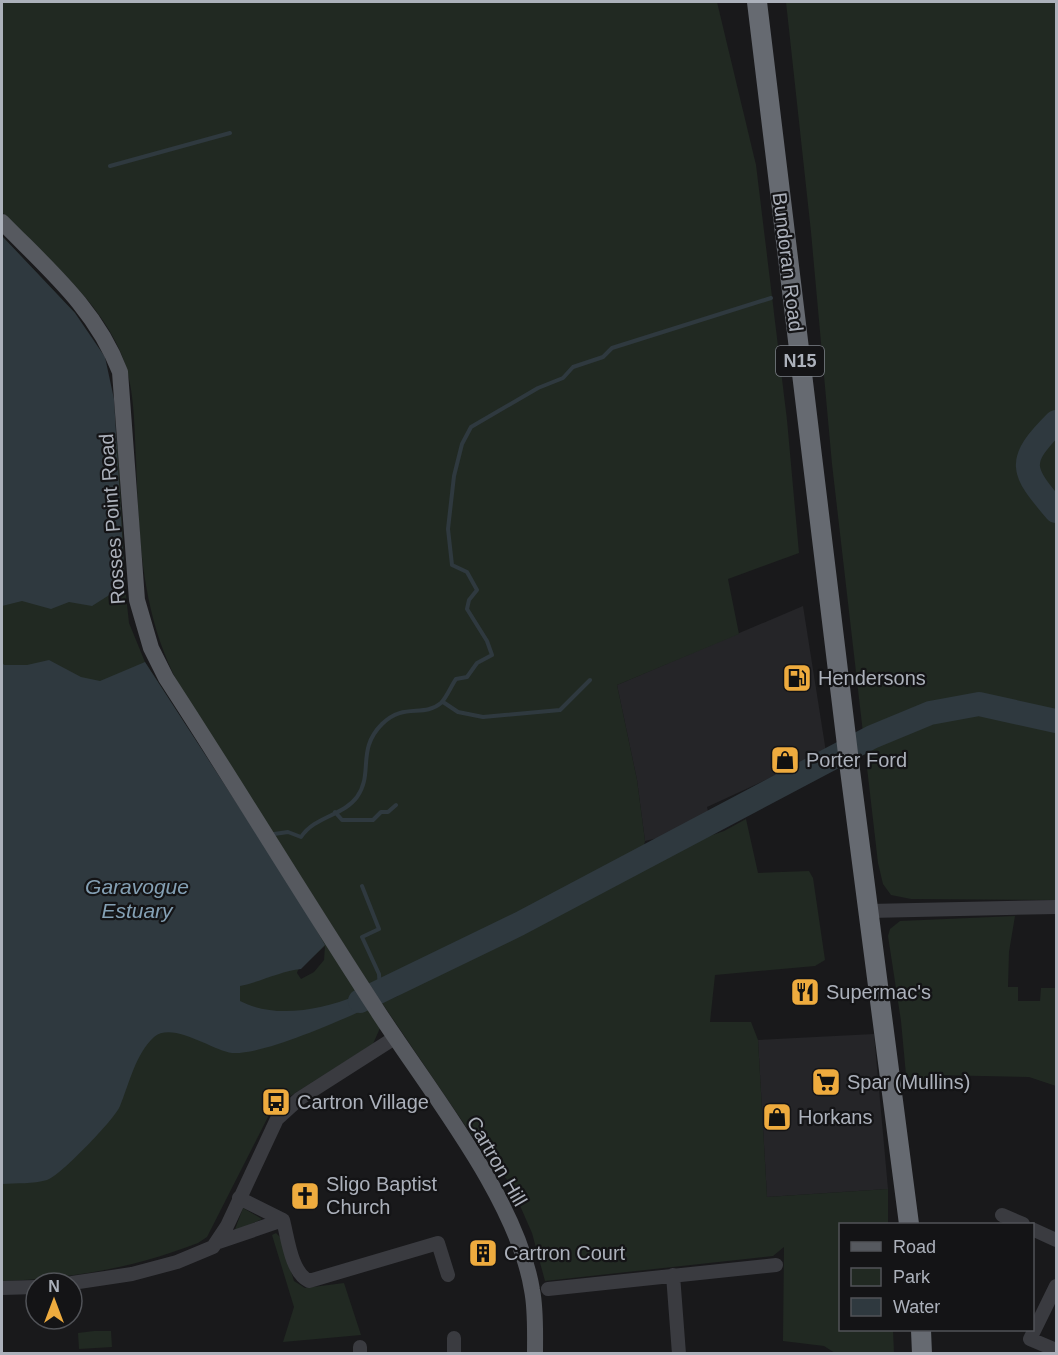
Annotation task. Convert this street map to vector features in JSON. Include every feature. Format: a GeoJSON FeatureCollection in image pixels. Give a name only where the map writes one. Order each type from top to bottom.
{"type":"FeatureCollection","features":[{"type":"Feature","properties":{"kind":"highway","name":"Bundoran Road"},"geometry":{"type":"LineString","coordinates":[[757,2],[869,911]]}},
{"type":"Feature","properties":{"kind":"highway","name":"N15"},"geometry":{"type":"LineString","coordinates":[[869,911],[909,1223]]}},
{"type":"Feature","properties":{"kind":"highway"},"geometry":{"type":"LineString","coordinates":[[921,1331],[922,1353]]}},
{"type":"Feature","properties":{"kind":"main road","name":"Rosses Point Road"},"geometry":{"type":"LineString","coordinates":[[2,222],[77,299],[110,346],[120,372],[124,393],[136,600],[151,648],[166,678],[375,1007]]}},
{"type":"Feature","properties":{"kind":"main road","name":"Cartron Hill"},"geometry":{"type":"LineString","coordinates":[[375,1007],[478,1163],[501,1204],[523,1255],[532,1290],[535,1353]]}},
{"type":"Feature","properties":{"kind":"street"},"geometry":{"type":"LineString","coordinates":[[869,911],[1056,908]]}},
{"type":"Feature","properties":{"kind":"street"},"geometry":{"type":"LineString","coordinates":[[219,1242],[264,1142],[284,1111],[396,1037]]}},
{"type":"Feature","properties":{"kind":"street"},"geometry":{"type":"LineString","coordinates":[[239,1197],[283,1221],[297,1270],[302,1278],[309,1281],[438,1244],[448,1275]]}},
{"type":"Feature","properties":{"kind":"street"},"geometry":{"type":"LineString","coordinates":[[1002,1215],[1021,1223]]}},
{"type":"Feature","properties":{"kind":"street"},"geometry":{"type":"LineString","coordinates":[[84,1281],[121,1276],[177,1262],[206,1251],[219,1242],[283,1221]]}},
{"type":"Feature","properties":{"kind":"street"},"geometry":{"type":"LineString","coordinates":[[1034,1230],[1056,1240]]}},
{"type":"Feature","properties":{"kind":"street"},"geometry":{"type":"LineString","coordinates":[[548,1289],[776,1264]]}},
{"type":"Feature","properties":{"kind":"street"},"geometry":{"type":"LineString","coordinates":[[673,1275],[679,1353]]}},
{"type":"Feature","properties":{"kind":"street"},"geometry":{"type":"LineString","coordinates":[[1034,1331],[1056,1286]]}},
{"type":"Feature","properties":{"kind":"street"},"geometry":{"type":"LineString","coordinates":[[2,1288],[24,1287]]}},
{"type":"Feature","properties":{"kind":"street"},"geometry":{"type":"LineString","coordinates":[[1034,1331],[1030,1339],[1056,1350]]}},
{"type":"Feature","properties":{"kind":"street"},"geometry":{"type":"LineString","coordinates":[[454,1338],[454,1353]]}},
{"type":"Feature","properties":{"kind":"shaded area"},"geometry":{"type":"Polygon","coordinates":[[[803,606],[826,752],[707,807],[709,816],[670,835],[645,841],[637,780],[617,685],[803,606]]]}},
{"type":"Feature","properties":{"kind":"shaded area"},"geometry":{"type":"Polygon","coordinates":[[[874,1034],[888,1189],[767,1197],[758,1040],[874,1034]]]}},
{"type":"Feature","properties":{"kind":"green space"},"geometry":{"type":"Polygon","coordinates":[[[2,2],[717,2],[756,165],[787,420],[799,553],[728,579],[739,634],[617,685],[637,780],[645,841],[643,850],[514,924],[421,961],[415,967],[373,990],[179,685],[166,658],[149,603],[144,575],[133,404],[125,364],[110,331],[83,294],[2,212],[2,2]]]}},
{"type":"Feature","properties":{"kind":"green space"},"geometry":{"type":"Polygon","coordinates":[[[786,2],[1056,2],[1056,715],[980,697],[998,713],[1050,725],[1056,732],[1056,900],[911,899],[891,895],[883,884],[878,863],[832,464],[811,232],[786,2]]]}},
{"type":"Feature","properties":{"kind":"green space"},"geometry":{"type":"Polygon","coordinates":[[[2,236],[75,313],[118,448],[129,623],[145,662],[380,1028],[373,1044],[273,1107],[207,1237],[174,1252],[102,1271],[84,1274],[84,1271],[24,1271],[24,1280],[2,1281],[2,236]],[[325,946],[297,973],[301,979],[314,972],[324,960],[325,946]]]}},
{"type":"Feature","properties":{"kind":"green space"},"geometry":{"type":"Polygon","coordinates":[[[746,819],[758,873],[809,871],[813,878],[825,960],[815,966],[715,975],[710,1022],[751,1022],[758,1040],[767,1197],[888,1189],[888,1223],[839,1223],[839,1331],[893,1331],[894,1353],[835,1353],[824,1346],[783,1341],[784,1247],[773,1256],[545,1281],[532,1233],[510,1183],[484,1153],[382,1003],[398,996],[405,985],[492,949],[510,936],[658,854],[724,831],[746,819]]]}},
{"type":"Feature","properties":{"kind":"green space"},"geometry":{"type":"Polygon","coordinates":[[[1015,916],[1009,952],[1008,987],[1018,987],[1018,1001],[1040,1001],[1041,988],[1056,988],[1056,1086],[1029,1077],[935,1075],[924,1087],[906,1075],[901,1021],[888,936],[890,929],[900,921],[1015,916]]]}},
{"type":"Feature","properties":{"kind":"green space"},"geometry":{"type":"Polygon","coordinates":[[[243,1208],[262,1219],[234,1232],[243,1208]]]}},
{"type":"Feature","properties":{"kind":"green space"},"geometry":{"type":"Polygon","coordinates":[[[276,1233],[281,1238],[294,1281],[305,1288],[344,1283],[361,1335],[283,1342],[294,1307],[272,1235],[276,1233]]]}},
{"type":"Feature","properties":{"kind":"green space"},"geometry":{"type":"Polygon","coordinates":[[[111,1331],[112,1347],[79,1349],[78,1333],[111,1331]]]}},
{"type":"Feature","properties":{"kind":"water"},"geometry":{"type":"Polygon","coordinates":[[[2,236],[75,313],[105,357],[114,399],[125,585],[92,606],[69,602],[51,609],[22,601],[2,606],[2,236]]]}},
{"type":"Feature","properties":{"kind":"water","name":"Garavogue Estuary"},"geometry":{"type":"Polygon","coordinates":[[[49,660],[81,677],[100,681],[145,662],[297,896],[325,945],[301,969],[240,986],[240,1001],[268,1010],[298,1011],[356,996],[366,1009],[299,1037],[245,1052],[232,1053],[172,1032],[162,1033],[154,1037],[142,1051],[116,1113],[74,1159],[47,1180],[2,1184],[2,662],[4,665],[27,665],[49,660]]]}},
{"type":"Feature","properties":{"kind":"waterway"},"geometry":{"type":"LineString","coordinates":[[110,166],[230,133]]}},
{"type":"Feature","properties":{"kind":"waterway"},"geometry":{"type":"LineString","coordinates":[[274,834],[288,832],[301,837],[314,825],[351,803],[362,788],[367,752],[374,734],[382,724],[398,714],[427,710],[441,703],[456,679],[467,677],[477,663],[492,655],[487,641],[467,609],[469,600],[477,590],[467,572],[452,565],[448,529],[454,476],[462,444],[471,427],[538,388],[563,378],[573,367],[603,357],[612,348],[771,298]]}},
{"type":"Feature","properties":{"kind":"waterway"},"geometry":{"type":"LineString","coordinates":[[1056,422],[1034,447],[1028,466],[1036,485],[1056,511]]}},
{"type":"Feature","properties":{"kind":"waterway"},"geometry":{"type":"LineString","coordinates":[[443,702],[458,712],[483,717],[560,710],[590,680]]}},
{"type":"Feature","properties":{"kind":"waterway"},"geometry":{"type":"LineString","coordinates":[[360,1001],[519,924],[872,737],[930,713],[979,704],[1056,721]]}},
{"type":"Feature","properties":{"kind":"waterway"},"geometry":{"type":"LineString","coordinates":[[335,812],[342,820],[373,820],[381,812],[388,812],[396,805]]}},
{"type":"Feature","properties":{"kind":"waterway"},"geometry":{"type":"LineString","coordinates":[[362,886],[379,929],[362,937],[379,974],[380,990]]}},
{"type":"Feature","properties":{"kind":"place","name":"Hendersons"},"geometry":{"type":"Point","coordinates":[797,678]}},
{"type":"Feature","properties":{"kind":"place","name":"Porter Ford"},"geometry":{"type":"Point","coordinates":[785,760]}},
{"type":"Feature","properties":{"kind":"place","name":"Supermac's"},"geometry":{"type":"Point","coordinates":[805,992]}},
{"type":"Feature","properties":{"kind":"place","name":"Spar (Mullins)"},"geometry":{"type":"Point","coordinates":[826,1082]}},
{"type":"Feature","properties":{"kind":"place","name":"Cartron Village"},"geometry":{"type":"Point","coordinates":[276,1102]}},
{"type":"Feature","properties":{"kind":"place","name":"Horkans"},"geometry":{"type":"Point","coordinates":[777,1117]}},
{"type":"Feature","properties":{"kind":"place","name":"Sligo Baptist Church"},"geometry":{"type":"Point","coordinates":[305,1196]}},
{"type":"Feature","properties":{"kind":"place","name":"Cartron Court"},"geometry":{"type":"Point","coordinates":[483,1253]}}]}
